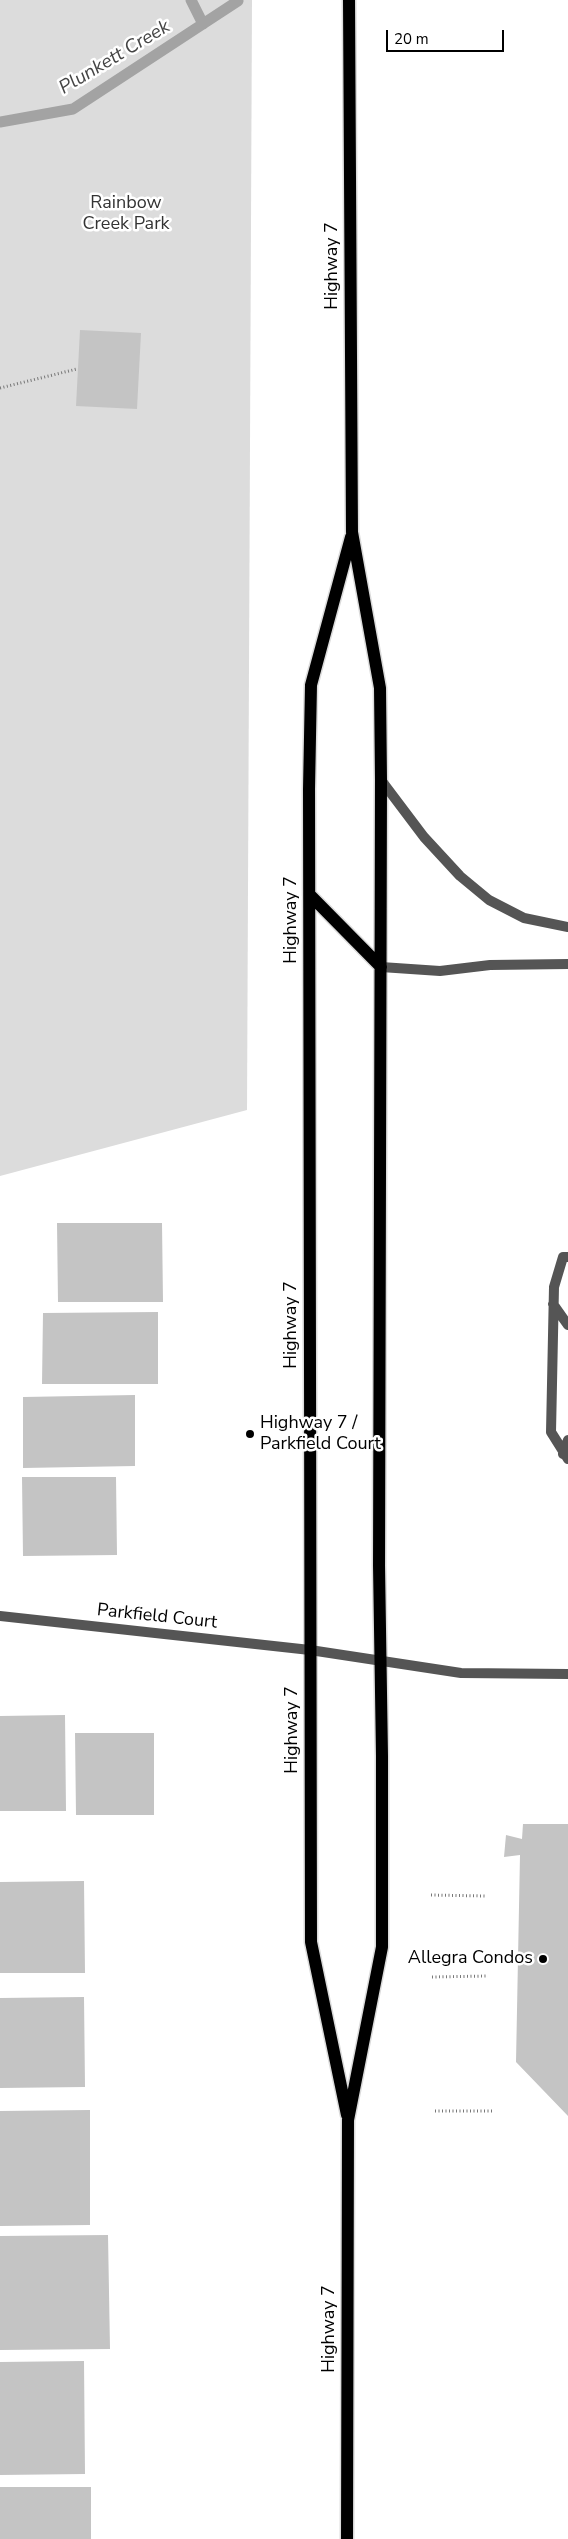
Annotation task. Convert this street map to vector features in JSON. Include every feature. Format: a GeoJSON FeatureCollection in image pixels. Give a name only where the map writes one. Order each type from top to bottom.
{"type":"FeatureCollection","features":[{"type":"Feature","properties":{"kind":"main road","name":"Highway 7"},"geometry":{"type":"LineString","coordinates":[[347,2539],[348,2120],[382,1947],[380,688],[352,532],[350,0]]}},
{"type":"Feature","properties":{"kind":"main road","name":"Highway 7"},"geometry":{"type":"LineString","coordinates":[[348,2120],[310,1942],[310,895],[311,685],[352,532]]}},
{"type":"Feature","properties":{"kind":"main road"},"geometry":{"type":"LineString","coordinates":[[310,895],[381,967]]}},
{"type":"Feature","properties":{"kind":"street"},"geometry":{"type":"LineString","coordinates":[[381,780],[424,837],[460,876],[489,900],[524,918],[568,927]]}},
{"type":"Feature","properties":{"kind":"street"},"geometry":{"type":"LineString","coordinates":[[381,967],[440,971],[490,965],[568,964]]}},
{"type":"Feature","properties":{"kind":"street"},"geometry":{"type":"LineString","coordinates":[[565,1456],[551,1432],[554,1287],[563,1257],[568,1257]]}},
{"type":"Feature","properties":{"kind":"street"},"geometry":{"type":"LineString","coordinates":[[553,1304],[568,1325]]}},
{"type":"Feature","properties":{"kind":"street"},"geometry":{"type":"LineString","coordinates":[[565,1456],[568,1440]]}},
{"type":"Feature","properties":{"kind":"street","name":"Parkfield Court"},"geometry":{"type":"LineString","coordinates":[[0,1616],[310,1650],[461,1673],[568,1674]]}},
{"type":"Feature","properties":{"kind":"path"},"geometry":{"type":"LineString","coordinates":[[0,388],[77,369]]}},
{"type":"Feature","properties":{"kind":"path"},"geometry":{"type":"LineString","coordinates":[[431,1895],[485,1896]]}},
{"type":"Feature","properties":{"kind":"path"},"geometry":{"type":"LineString","coordinates":[[432,1977],[488,1976]]}},
{"type":"Feature","properties":{"kind":"path"},"geometry":{"type":"LineString","coordinates":[[435,2111],[492,2110]]}},
{"type":"Feature","properties":{"kind":"green space","name":"Rainbow Creek Park"},"geometry":{"type":"Polygon","coordinates":[[[0,0],[252,0],[247,1110],[0,1176],[0,0]]]}},
{"type":"Feature","properties":{"kind":"building"},"geometry":{"type":"Polygon","coordinates":[[[80,330],[141,333],[137,409],[76,406],[80,330]]]}},
{"type":"Feature","properties":{"kind":"building"},"geometry":{"type":"Polygon","coordinates":[[[57,1223],[162,1223],[163,1302],[58,1302],[57,1223]]]}},
{"type":"Feature","properties":{"kind":"building"},"geometry":{"type":"Polygon","coordinates":[[[158,1312],[158,1384],[42,1384],[43,1313],[158,1312]]]}},
{"type":"Feature","properties":{"kind":"building"},"geometry":{"type":"Polygon","coordinates":[[[135,1395],[135,1466],[23,1468],[23,1397],[135,1395]]]}},
{"type":"Feature","properties":{"kind":"building"},"geometry":{"type":"Polygon","coordinates":[[[22,1477],[116,1477],[117,1555],[23,1556],[22,1477]]]}},
{"type":"Feature","properties":{"kind":"building"},"geometry":{"type":"Polygon","coordinates":[[[65,1715],[66,1811],[0,1811],[0,1716],[65,1715]]]}},
{"type":"Feature","properties":{"kind":"building"},"geometry":{"type":"Polygon","coordinates":[[[75,1733],[154,1733],[154,1815],[76,1815],[75,1733]]]}},
{"type":"Feature","properties":{"kind":"building","name":"Allegra Condos"},"geometry":{"type":"Polygon","coordinates":[[[523,1824],[568,1824],[568,2116],[516,2062],[520,1855],[504,1857],[506,1835],[522,1839],[523,1824]]]}},
{"type":"Feature","properties":{"kind":"building"},"geometry":{"type":"Polygon","coordinates":[[[84,1881],[85,1973],[0,1973],[0,1882],[84,1881]]]}},
{"type":"Feature","properties":{"kind":"building"},"geometry":{"type":"Polygon","coordinates":[[[84,1997],[85,2087],[0,2088],[0,1998],[84,1997]]]}},
{"type":"Feature","properties":{"kind":"building"},"geometry":{"type":"Polygon","coordinates":[[[90,2110],[90,2225],[0,2226],[0,2111],[90,2110]]]}},
{"type":"Feature","properties":{"kind":"building"},"geometry":{"type":"Polygon","coordinates":[[[108,2235],[110,2349],[0,2350],[0,2236],[108,2235]]]}},
{"type":"Feature","properties":{"kind":"building"},"geometry":{"type":"Polygon","coordinates":[[[84,2361],[85,2474],[0,2475],[0,2362],[84,2361]]]}},
{"type":"Feature","properties":{"kind":"building"},"geometry":{"type":"Polygon","coordinates":[[[0,2487],[91,2487],[91,2539],[0,2539],[0,2487]]]}},
{"type":"Feature","properties":{"kind":"waterway"},"geometry":{"type":"LineString","coordinates":[[191,0],[203,24]]}},
{"type":"Feature","properties":{"kind":"waterway","name":"Plunkett Creek"},"geometry":{"type":"LineString","coordinates":[[0,122],[73,109],[238,1]]}},
{"type":"Feature","properties":{"kind":"place","name":"Highway 7 / Parkfield Court"},"geometry":{"type":"Point","coordinates":[250,1434]}},
{"type":"Feature","properties":{"kind":"place","name":"Allegra Condos"},"geometry":{"type":"Point","coordinates":[543,1959]}}]}
